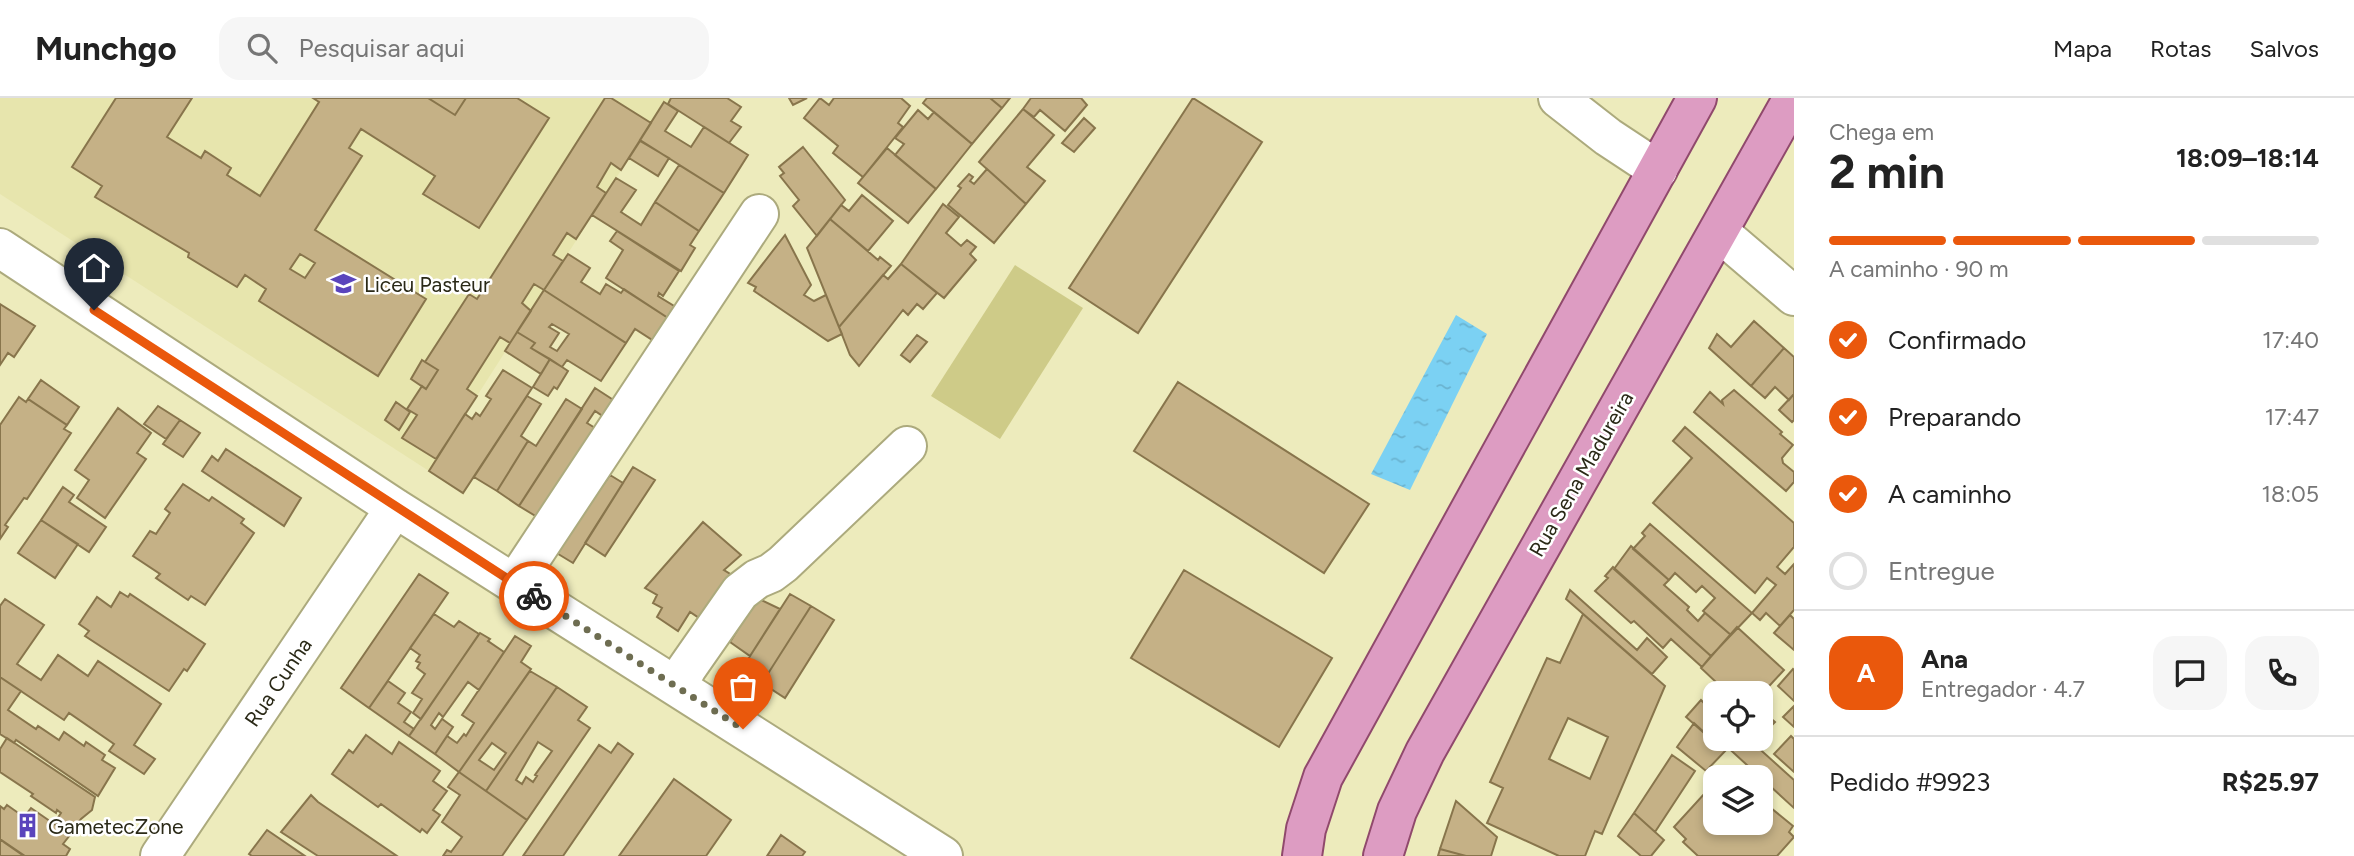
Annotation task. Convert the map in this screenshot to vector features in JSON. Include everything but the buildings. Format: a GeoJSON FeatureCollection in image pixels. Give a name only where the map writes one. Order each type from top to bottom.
{"type":"FeatureCollection","features":[{"type":"Feature","properties":{"kind":"main road"},"geometry":{"type":"LineString","coordinates":[[1303,856],[1306,829],[1323,777],[1697,98]]}},
{"type":"Feature","properties":{"kind":"main road","name":"Rua Sena Madureira"},"geometry":{"type":"LineString","coordinates":[[1383,856],[1397,811],[1425,752],[1794,98]]}},
{"type":"Feature","properties":{"kind":"street"},"geometry":{"type":"LineString","coordinates":[[1558,98],[1608,137],[1658,170]]}},
{"type":"Feature","properties":{"kind":"street"},"geometry":{"type":"LineString","coordinates":[[514,584],[759,214]]}},
{"type":"Feature","properties":{"kind":"street"},"geometry":{"type":"LineString","coordinates":[[1719,232],[1790,283]]}},
{"type":"Feature","properties":{"kind":"street"},"geometry":{"type":"LineString","coordinates":[[0,248],[395,508],[943,856]]}},
{"type":"Feature","properties":{"kind":"street"},"geometry":{"type":"LineString","coordinates":[[677,686],[740,592],[783,564],[907,446]]}},
{"type":"Feature","properties":{"kind":"street","name":"Rua Cunha"},"geometry":{"type":"LineString","coordinates":[[160,856],[395,508]]}},
{"type":"Feature","properties":{"kind":"shaded area","name":"Liceu Pasteur"},"geometry":{"type":"Polygon","coordinates":[[[0,98],[671,98],[668,104],[664,103],[429,471],[0,194],[0,98]]]}},
{"type":"Feature","properties":{"kind":"shaded area"},"geometry":{"type":"Polygon","coordinates":[[[1015,265],[1083,308],[1000,439],[931,396],[1015,265]]]}},
{"type":"Feature","properties":{"kind":"water"},"geometry":{"type":"Polygon","coordinates":[[[1456,315],[1487,334],[1410,490],[1371,474],[1456,315]]]}},
{"type":"Feature","properties":{"kind":"way so far"},"geometry":{"type":"LineString","coordinates":[[534,596],[743,729]]}},
{"type":"Feature","properties":{"kind":"place","name":"Liceu Pasteur"},"geometry":{"type":"Point","coordinates":[344,284]}},
{"type":"Feature","properties":{"kind":"place","name":"GametecZone"},"geometry":{"type":"Point","coordinates":[28,826]}},
{"type":"Feature","properties":{"kind":"route"},"geometry":{"type":"LineString","coordinates":[[94,310],[534,596]]}}]}
